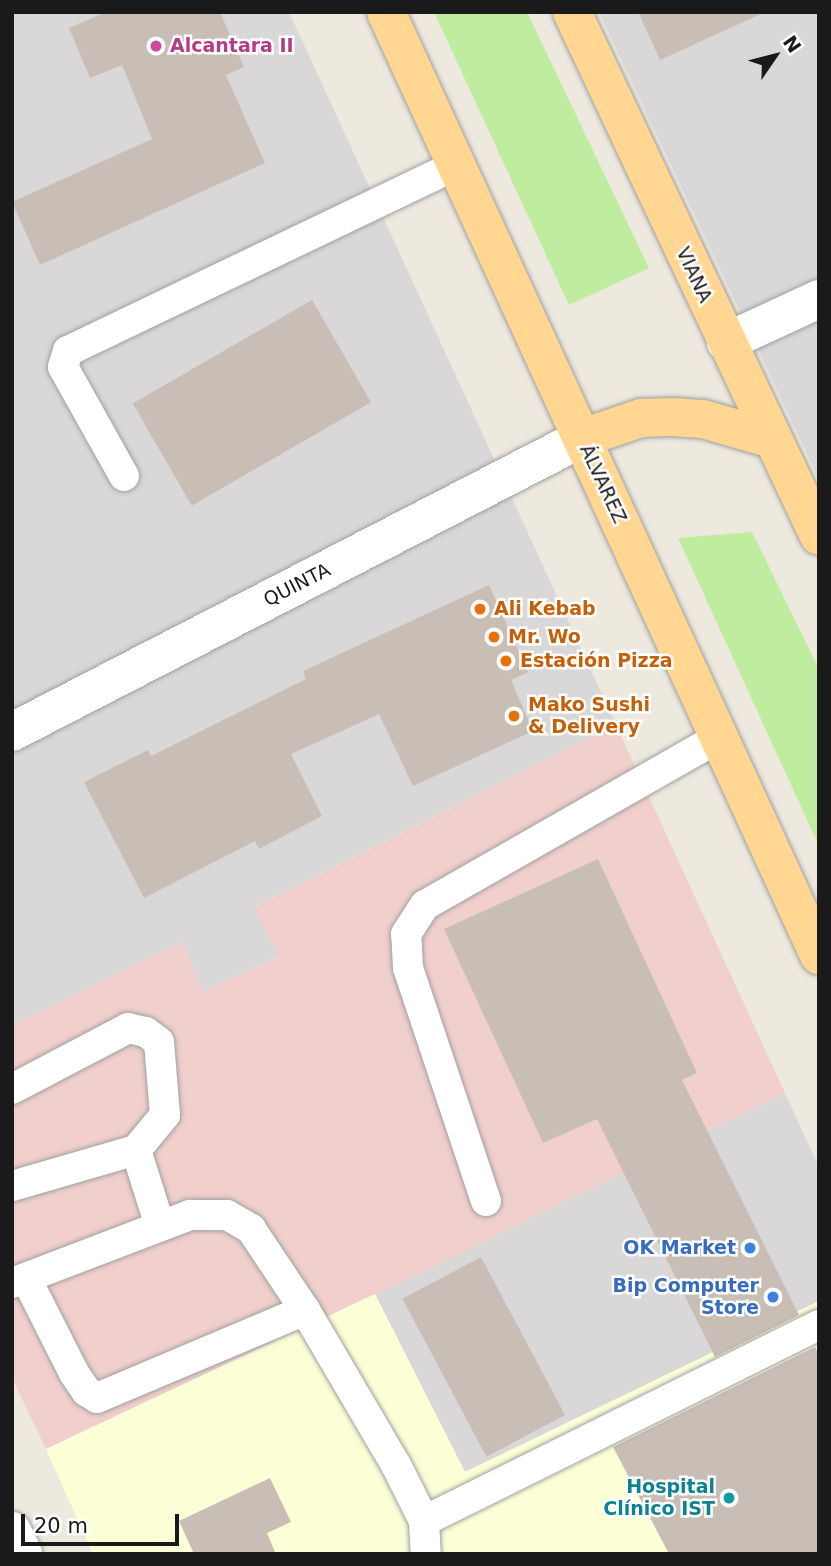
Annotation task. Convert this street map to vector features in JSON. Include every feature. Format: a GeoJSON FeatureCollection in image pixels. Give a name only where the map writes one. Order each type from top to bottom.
{"type":"FeatureCollection","features":[{"type":"Feature","properties":{"kind":"main road","name":"ÁLVAREZ"},"geometry":{"type":"LineString","coordinates":[[386,12],[819,956]]}},
{"type":"Feature","properties":{"kind":"main road","name":"VIANA"},"geometry":{"type":"LineString","coordinates":[[572,12],[819,536]]}},
{"type":"Feature","properties":{"kind":"main road"},"geometry":{"type":"LineString","coordinates":[[582,438],[641,418],[673,417],[703,419],[772,439]]}},
{"type":"Feature","properties":{"kind":"street"},"geometry":{"type":"LineString","coordinates":[[726,342],[819,299]]}},
{"type":"Feature","properties":{"kind":"street","name":"QUINTA"},"geometry":{"type":"LineString","coordinates":[[12,732],[582,438]]}},
{"type":"Feature","properties":{"kind":"street"},"geometry":{"type":"LineString","coordinates":[[12,1531],[23,1554]]}},
{"type":"Feature","properties":{"kind":"lane"},"geometry":{"type":"LineString","coordinates":[[124,476],[63,367],[68,351],[456,165]]}},
{"type":"Feature","properties":{"kind":"lane"},"geometry":{"type":"LineString","coordinates":[[486,1201],[408,968],[406,934],[425,905],[719,737]]}},
{"type":"Feature","properties":{"kind":"lane"},"geometry":{"type":"LineString","coordinates":[[12,1089],[128,1028],[146,1032],[159,1042],[165,1115],[136,1150],[12,1186]]}},
{"type":"Feature","properties":{"kind":"lane"},"geometry":{"type":"LineString","coordinates":[[136,1150],[160,1226]]}},
{"type":"Feature","properties":{"kind":"lane"},"geometry":{"type":"LineString","coordinates":[[305,1310],[97,1398],[86,1391],[19,1281],[190,1215],[227,1215],[251,1229],[305,1310],[396,1465],[424,1521],[426,1554]]}},
{"type":"Feature","properties":{"kind":"lane"},"geometry":{"type":"LineString","coordinates":[[424,1521],[819,1325]]}},
{"type":"Feature","properties":{"kind":"shaded area"},"geometry":{"type":"Polygon","coordinates":[[[12,12],[289,12],[616,725],[256,906],[279,956],[203,992],[182,942],[12,1025],[12,12]]]}},
{"type":"Feature","properties":{"kind":"shaded area"},"geometry":{"type":"Polygon","coordinates":[[[599,12],[819,12],[819,479],[599,12]]]}},
{"type":"Feature","properties":{"kind":"shaded area"},"geometry":{"type":"Polygon","coordinates":[[[616,725],[785,1093],[420,1273],[46,1449],[12,1378],[12,1025],[182,942],[203,992],[278,957],[255,907],[616,725]]]}},
{"type":"Feature","properties":{"kind":"shaded area"},"geometry":{"type":"Polygon","coordinates":[[[785,1093],[819,1167],[819,1301],[465,1472],[375,1294],[785,1093]]]}},
{"type":"Feature","properties":{"kind":"shaded area"},"geometry":{"type":"Polygon","coordinates":[[[375,1294],[465,1472],[819,1301],[819,1554],[93,1554],[46,1449],[375,1294]]]}},
{"type":"Feature","properties":{"kind":"green space"},"geometry":{"type":"Polygon","coordinates":[[[434,12],[527,12],[649,268],[569,305],[434,12]]]}},
{"type":"Feature","properties":{"kind":"green space"},"geometry":{"type":"Polygon","coordinates":[[[752,532],[819,669],[819,846],[678,538],[752,532]]]}},
{"type":"Feature","properties":{"kind":"building"},"geometry":{"type":"Polygon","coordinates":[[[106,12],[220,12],[244,67],[226,75],[265,163],[40,265],[12,202],[152,139],[122,65],[90,78],[69,28],[106,12]]]}},
{"type":"Feature","properties":{"kind":"building"},"geometry":{"type":"Polygon","coordinates":[[[638,12],[765,12],[660,60],[638,12]]]}},
{"type":"Feature","properties":{"kind":"building"},"geometry":{"type":"Polygon","coordinates":[[[312,300],[371,402],[192,506],[133,404],[312,300]]]}},
{"type":"Feature","properties":{"kind":"building"},"geometry":{"type":"Polygon","coordinates":[[[489,585],[528,672],[511,680],[533,731],[413,786],[379,714],[291,754],[322,816],[259,849],[255,841],[144,898],[84,782],[148,750],[151,756],[306,679],[303,671],[489,585]]]}},
{"type":"Feature","properties":{"kind":"building"},"geometry":{"type":"Polygon","coordinates":[[[598,859],[697,1073],[682,1080],[799,1315],[715,1357],[597,1119],[543,1143],[444,929],[598,859]]]}},
{"type":"Feature","properties":{"kind":"building"},"geometry":{"type":"Polygon","coordinates":[[[481,1257],[565,1415],[486,1457],[402,1299],[481,1257]]]}},
{"type":"Feature","properties":{"kind":"building","name":"Hospital Clínico IST"},"geometry":{"type":"Polygon","coordinates":[[[815,1347],[819,1354],[819,1554],[669,1554],[613,1447],[815,1347]]]}},
{"type":"Feature","properties":{"kind":"building"},"geometry":{"type":"Polygon","coordinates":[[[270,1478],[291,1522],[267,1533],[276,1554],[194,1554],[179,1521],[270,1478]]]}},
{"type":"Feature","properties":{"kind":"place","name":"Alcantara II"},"geometry":{"type":"Point","coordinates":[156,46]}},
{"type":"Feature","properties":{"kind":"place","name":"Ali Kebab"},"geometry":{"type":"Point","coordinates":[480,609]}},
{"type":"Feature","properties":{"kind":"place","name":"Mr. Wo"},"geometry":{"type":"Point","coordinates":[494,637]}},
{"type":"Feature","properties":{"kind":"place","name":"Estación Pizza"},"geometry":{"type":"Point","coordinates":[506,661]}},
{"type":"Feature","properties":{"kind":"place","name":"Mako Sushi & Delivery"},"geometry":{"type":"Point","coordinates":[514,716]}},
{"type":"Feature","properties":{"kind":"place","name":"OK Market"},"geometry":{"type":"Point","coordinates":[750,1248]}},
{"type":"Feature","properties":{"kind":"place","name":"Bip Computer Store"},"geometry":{"type":"Point","coordinates":[773,1297]}},
{"type":"Feature","properties":{"kind":"place","name":"Hospital Clínico IST"},"geometry":{"type":"Point","coordinates":[729,1498]}}]}
